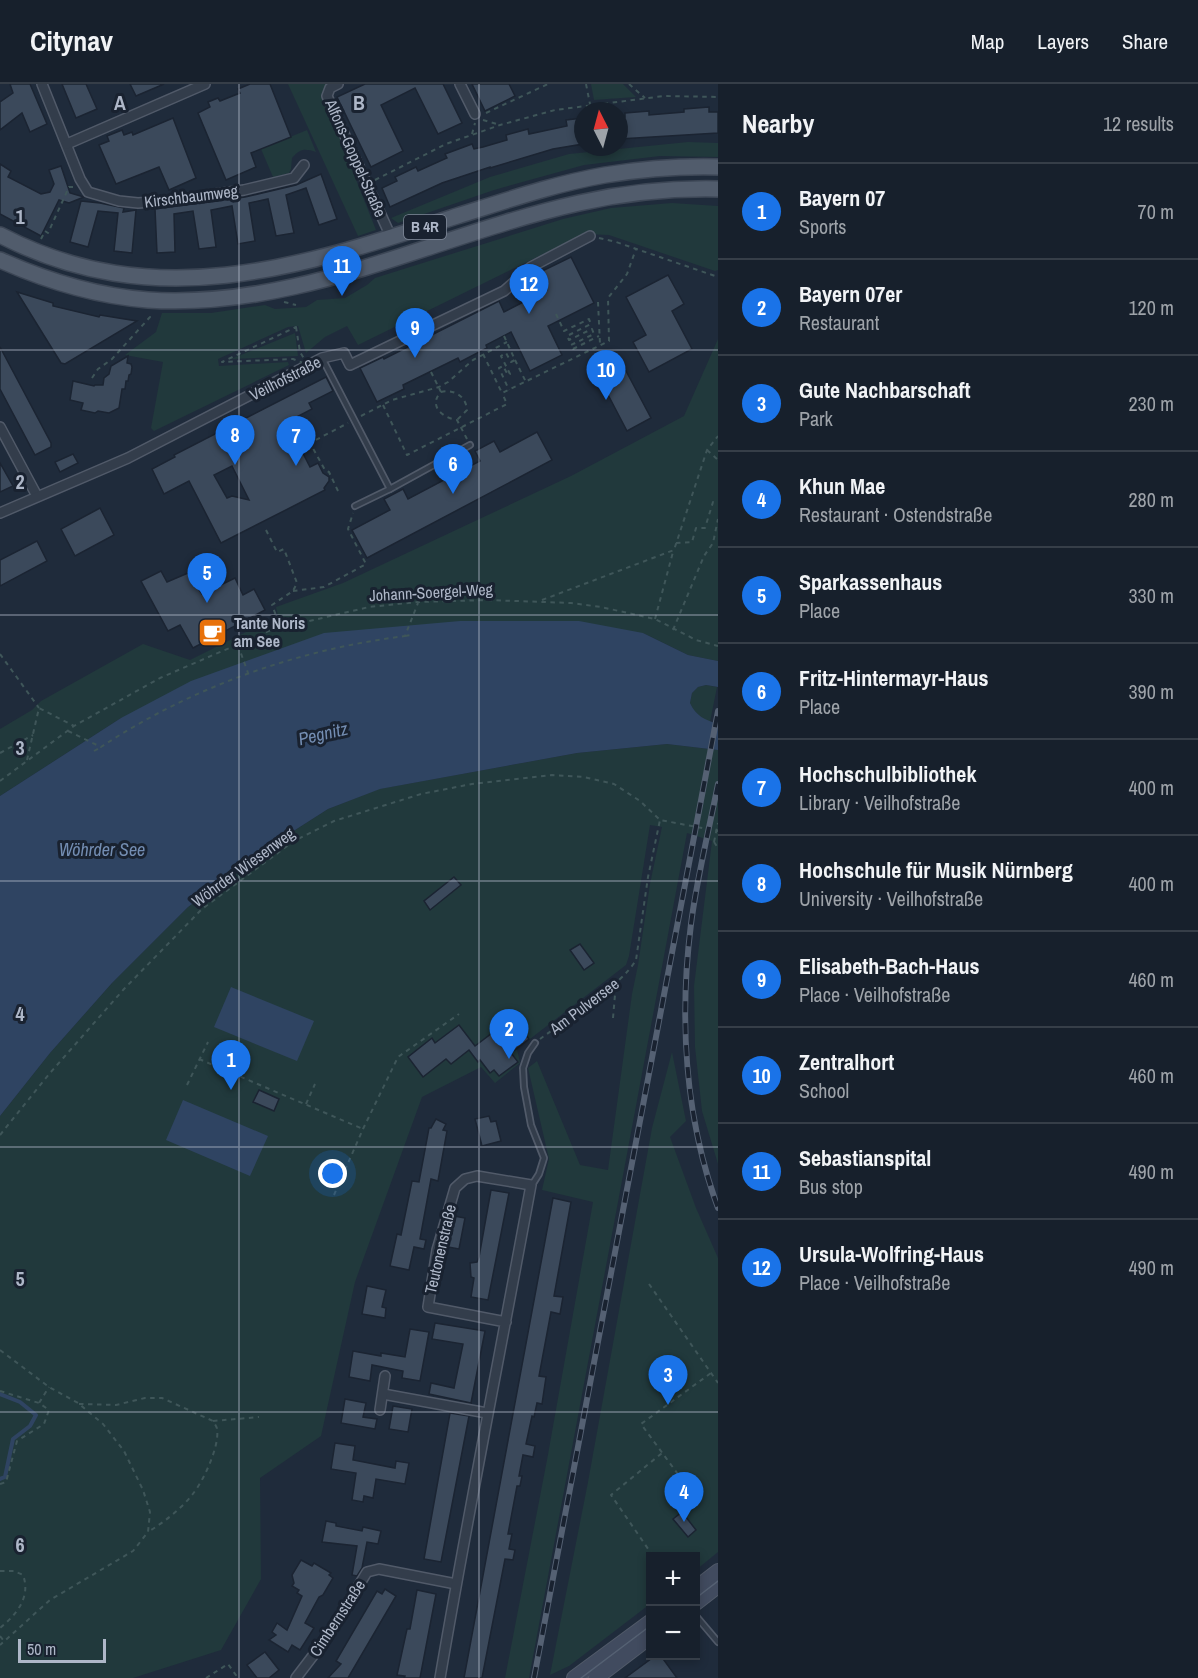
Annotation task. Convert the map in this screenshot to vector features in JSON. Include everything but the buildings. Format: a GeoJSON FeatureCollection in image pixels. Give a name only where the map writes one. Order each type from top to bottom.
{"type":"FeatureCollection","features":[{"type":"Feature","properties":{"kind":"main road","name":"B 4R"},"geometry":{"type":"LineString","coordinates":[[0,235],[61,261],[99,272],[167,279],[211,278],[289,266],[391,237],[543,189],[587,179],[649,169],[718,167]]}},
{"type":"Feature","properties":{"kind":"main road","name":"B 4R"},"geometry":{"type":"LineString","coordinates":[[0,260],[60,284],[103,294],[149,300],[209,300],[278,290],[348,273],[578,203],[630,194],[681,189],[718,189]]}},
{"type":"Feature","properties":{"kind":"main road","name":"B 4R"},"geometry":{"type":"LineString","coordinates":[[0,260],[18,258],[38,262],[61,261]]}},
{"type":"Feature","properties":{"kind":"main road"},"geometry":{"type":"LineString","coordinates":[[700,1585],[718,1570]]}},
{"type":"Feature","properties":{"kind":"main road"},"geometry":{"type":"LineString","coordinates":[[700,1600],[718,1586]]}},
{"type":"Feature","properties":{"kind":"main road"},"geometry":{"type":"LineString","coordinates":[[574,1678],[646,1626]]}},
{"type":"Feature","properties":{"kind":"main road"},"geometry":{"type":"LineString","coordinates":[[596,1678],[646,1641]]}},
{"type":"Feature","properties":{"kind":"street"},"geometry":{"type":"LineString","coordinates":[[42,84],[82,183]]}},
{"type":"Feature","properties":{"kind":"street"},"geometry":{"type":"LineString","coordinates":[[67,144],[205,84]]}},
{"type":"Feature","properties":{"kind":"street","name":"Alfons-Goppel-Straße"},"geometry":{"type":"LineString","coordinates":[[338,84],[330,88],[327,96],[391,237]]}},
{"type":"Feature","properties":{"kind":"street"},"geometry":{"type":"LineString","coordinates":[[460,84],[476,116]]}},
{"type":"Feature","properties":{"kind":"street","name":"Kirschbaumweg"},"geometry":{"type":"LineString","coordinates":[[82,183],[88,192],[118,201],[138,203],[166,201],[244,190],[294,178],[304,165]]}},
{"type":"Feature","properties":{"kind":"street","name":"Veilhofstraße"},"geometry":{"type":"LineString","coordinates":[[0,513],[128,458],[322,358],[344,354],[350,365],[504,291],[531,267],[590,236]]}},
{"type":"Feature","properties":{"kind":"street"},"geometry":{"type":"LineString","coordinates":[[0,427],[37,496]]}},
{"type":"Feature","properties":{"kind":"street","name":"Teutonenstraße"},"geometry":{"type":"LineString","coordinates":[[506,1322],[428,1307],[437,1250],[455,1188],[465,1179],[477,1176],[531,1185]]}},
{"type":"Feature","properties":{"kind":"street"},"geometry":{"type":"LineString","coordinates":[[440,1678],[487,1413],[531,1185]]}},
{"type":"Feature","properties":{"kind":"street"},"geometry":{"type":"LineString","coordinates":[[380,1410],[385,1376]]}},
{"type":"Feature","properties":{"kind":"street"},"geometry":{"type":"LineString","coordinates":[[382,1394],[487,1413]]}},
{"type":"Feature","properties":{"kind":"street","name":"Cimbernstraße"},"geometry":{"type":"LineString","coordinates":[[296,1678],[328,1636],[367,1572],[379,1569],[456,1584]]}},
{"type":"Feature","properties":{"kind":"lane"},"geometry":{"type":"LineString","coordinates":[[322,358],[390,489]]}},
{"type":"Feature","properties":{"kind":"lane"},"geometry":{"type":"LineString","coordinates":[[355,506],[470,445]]}},
{"type":"Feature","properties":{"kind":"lane","name":"Am Pulversee"},"geometry":{"type":"LineString","coordinates":[[531,1185],[539,1174],[544,1158],[531,1125],[524,1087],[523,1068],[534,1043]]}},
{"type":"Feature","properties":{"kind":"lane"},"geometry":{"type":"LineString","coordinates":[[700,1621],[718,1642]]}},
{"type":"Feature","properties":{"kind":"path"},"geometry":{"type":"LineString","coordinates":[[476,116],[548,84]]}},
{"type":"Feature","properties":{"kind":"path"},"geometry":{"type":"LineString","coordinates":[[586,84],[590,102]]}},
{"type":"Feature","properties":{"kind":"path"},"geometry":{"type":"LineString","coordinates":[[629,84],[645,98]]}},
{"type":"Feature","properties":{"kind":"path"},"geometry":{"type":"LineString","coordinates":[[608,102],[664,96],[718,97]]}},
{"type":"Feature","properties":{"kind":"path"},"geometry":{"type":"LineString","coordinates":[[366,183],[446,144],[500,125],[574,107]]}},
{"type":"Feature","properties":{"kind":"path"},"geometry":{"type":"LineString","coordinates":[[472,135],[476,116]]}},
{"type":"Feature","properties":{"kind":"path"},"geometry":{"type":"LineString","coordinates":[[476,116],[500,125]]}},
{"type":"Feature","properties":{"kind":"path"},"geometry":{"type":"LineString","coordinates":[[37,245],[45,231],[48,233],[69,187],[82,183]]}},
{"type":"Feature","properties":{"kind":"path"},"geometry":{"type":"LineString","coordinates":[[590,236],[616,242],[718,277]]}},
{"type":"Feature","properties":{"kind":"path"},"geometry":{"type":"LineString","coordinates":[[502,393],[609,341],[608,298],[627,274],[636,249]]}},
{"type":"Feature","properties":{"kind":"path"},"geometry":{"type":"LineString","coordinates":[[92,378],[98,369],[112,358],[150,317],[149,300]]}},
{"type":"Feature","properties":{"kind":"path"},"geometry":{"type":"LineString","coordinates":[[598,302],[600,345]]}},
{"type":"Feature","properties":{"kind":"path"},"geometry":{"type":"LineString","coordinates":[[556,314],[577,357]]}},
{"type":"Feature","properties":{"kind":"path"},"geometry":{"type":"LineString","coordinates":[[564,331],[589,319],[590,321],[599,317]]}},
{"type":"Feature","properties":{"kind":"path"},"geometry":{"type":"LineString","coordinates":[[567,336],[591,324],[590,321]]}},
{"type":"Feature","properties":{"kind":"path"},"geometry":{"type":"LineString","coordinates":[[302,354],[296,327],[222,362],[293,359],[308,365]]}},
{"type":"Feature","properties":{"kind":"path"},"geometry":{"type":"LineString","coordinates":[[569,340],[592,329],[594,334],[572,347]]}},
{"type":"Feature","properties":{"kind":"path"},"geometry":{"type":"LineString","coordinates":[[504,336],[526,382]]}},
{"type":"Feature","properties":{"kind":"path"},"geometry":{"type":"LineString","coordinates":[[572,347],[599,336]]}},
{"type":"Feature","properties":{"kind":"path"},"geometry":{"type":"LineString","coordinates":[[300,448],[408,394],[424,393],[439,387],[473,360],[507,342]]}},
{"type":"Feature","properties":{"kind":"path"},"geometry":{"type":"LineString","coordinates":[[492,372],[503,366],[508,375],[510,374],[501,356],[507,353],[511,362],[515,360]]}},
{"type":"Feature","properties":{"kind":"path"},"geometry":{"type":"LineString","coordinates":[[383,405],[407,455],[461,428],[507,404],[483,354]]}},
{"type":"Feature","properties":{"kind":"path"},"geometry":{"type":"LineString","coordinates":[[499,368],[509,390]]}},
{"type":"Feature","properties":{"kind":"path"},"geometry":{"type":"LineString","coordinates":[[431,372],[441,392]]}},
{"type":"Feature","properties":{"kind":"path"},"geometry":{"type":"LineString","coordinates":[[457,420],[466,410],[463,397],[451,391],[441,392],[435,403],[438,410],[444,416],[457,420],[470,445]]}},
{"type":"Feature","properties":{"kind":"path"},"geometry":{"type":"LineString","coordinates":[[656,619],[676,543],[706,450],[718,436]]}},
{"type":"Feature","properties":{"kind":"path"},"geometry":{"type":"LineString","coordinates":[[310,443],[339,491]]}},
{"type":"Feature","properties":{"kind":"path"},"geometry":{"type":"LineString","coordinates":[[706,450],[718,460]]}},
{"type":"Feature","properties":{"kind":"path"},"geometry":{"type":"LineString","coordinates":[[676,543],[692,542],[696,528],[705,528],[713,502],[718,503]]}},
{"type":"Feature","properties":{"kind":"path"},"geometry":{"type":"LineString","coordinates":[[281,627],[272,605],[293,591],[324,587],[366,564],[348,529],[355,506]]}},
{"type":"Feature","properties":{"kind":"path"},"geometry":{"type":"LineString","coordinates":[[674,630],[704,556],[713,543],[718,519]]}},
{"type":"Feature","properties":{"kind":"path"},"geometry":{"type":"LineString","coordinates":[[266,530],[277,552],[284,549],[291,563],[297,583],[293,591]]}},
{"type":"Feature","properties":{"kind":"path"},"geometry":{"type":"LineString","coordinates":[[541,601],[674,550]]}},
{"type":"Feature","properties":{"kind":"path","name":"Johann-Soergel-Weg"},"geometry":{"type":"LineString","coordinates":[[0,781],[74,726],[160,678],[281,627],[369,607],[418,602],[541,601],[601,606],[656,619],[696,640],[718,646]]}},
{"type":"Feature","properties":{"kind":"path"},"geometry":{"type":"LineString","coordinates":[[405,636],[418,602]]}},
{"type":"Feature","properties":{"kind":"path"},"geometry":{"type":"LineString","coordinates":[[94,751],[162,711],[248,673],[330,649],[412,635]]}},
{"type":"Feature","properties":{"kind":"path"},"geometry":{"type":"LineString","coordinates":[[237,645],[248,673]]}},
{"type":"Feature","properties":{"kind":"path"},"geometry":{"type":"LineString","coordinates":[[0,654],[39,708],[74,726]]}},
{"type":"Feature","properties":{"kind":"path"},"geometry":{"type":"LineString","coordinates":[[27,761],[39,708]]}},
{"type":"Feature","properties":{"kind":"path"},"geometry":{"type":"LineString","coordinates":[[68,731],[101,747]]}},
{"type":"Feature","properties":{"kind":"path"},"geometry":{"type":"LineString","coordinates":[[0,753],[33,735]]}},
{"type":"Feature","properties":{"kind":"path","name":"Wöhrder Wiesenweg"},"geometry":{"type":"LineString","coordinates":[[0,1135],[50,1073],[124,989],[202,909],[294,842],[334,822],[421,794],[471,784],[552,775],[584,777],[614,784],[640,801],[660,820]]}},
{"type":"Feature","properties":{"kind":"path"},"geometry":{"type":"LineString","coordinates":[[660,820],[718,832]]}},
{"type":"Feature","properties":{"kind":"path","name":"Am Pulversee"},"geometry":{"type":"LineString","coordinates":[[534,1043],[616,983],[630,970],[636,960],[648,877],[660,820]]}},
{"type":"Feature","properties":{"kind":"path"},"geometry":{"type":"LineString","coordinates":[[718,823],[714,842],[718,848]]}},
{"type":"Feature","properties":{"kind":"path"},"geometry":{"type":"LineString","coordinates":[[613,1018],[616,983]]}},
{"type":"Feature","properties":{"kind":"path"},"geometry":{"type":"LineString","coordinates":[[334,1195],[398,1057],[459,1014]]}},
{"type":"Feature","properties":{"kind":"path"},"geometry":{"type":"LineString","coordinates":[[187,1085],[208,1042]]}},
{"type":"Feature","properties":{"kind":"path"},"geometry":{"type":"LineString","coordinates":[[240,1076],[249,1055]]}},
{"type":"Feature","properties":{"kind":"path"},"geometry":{"type":"LineString","coordinates":[[200,1059],[363,1129]]}},
{"type":"Feature","properties":{"kind":"path"},"geometry":{"type":"LineString","coordinates":[[306,1104],[315,1083]]}},
{"type":"Feature","properties":{"kind":"path"},"geometry":{"type":"LineString","coordinates":[[649,1284],[718,1383]]}},
{"type":"Feature","properties":{"kind":"path"},"geometry":{"type":"LineString","coordinates":[[0,1350],[49,1387],[78,1403],[103,1424],[124,1451],[143,1490],[150,1512],[148,1532]]}},
{"type":"Feature","properties":{"kind":"path"},"geometry":{"type":"LineString","coordinates":[[694,1496],[641,1424],[711,1373]]}},
{"type":"Feature","properties":{"kind":"path"},"geometry":{"type":"LineString","coordinates":[[39,1403],[49,1387]]}},
{"type":"Feature","properties":{"kind":"path"},"geometry":{"type":"LineString","coordinates":[[0,1391],[39,1403],[49,1410],[44,1424],[17,1441],[6,1482],[0,1484]]}},
{"type":"Feature","properties":{"kind":"path"},"geometry":{"type":"LineString","coordinates":[[78,1403],[116,1405],[145,1398],[162,1398],[213,1421],[259,1417]]}},
{"type":"Feature","properties":{"kind":"path"},"geometry":{"type":"LineString","coordinates":[[0,1645],[50,1600],[133,1551],[148,1532],[170,1518],[193,1494],[207,1469],[216,1446],[218,1428],[213,1421]]}},
{"type":"Feature","properties":{"kind":"path"},"geometry":{"type":"LineString","coordinates":[[650,1552],[611,1495],[662,1453]]}},
{"type":"Feature","properties":{"kind":"path"},"geometry":{"type":"LineString","coordinates":[[0,1570],[14,1570],[23,1575],[26,1585],[25,1598],[17,1611],[0,1628]]}},
{"type":"Feature","properties":{"kind":"path"},"geometry":{"type":"LineString","coordinates":[[0,1636],[4,1641]]}},
{"type":"Feature","properties":{"kind":"path"},"geometry":{"type":"LineString","coordinates":[[206,1678],[228,1664],[238,1678]]}},
{"type":"Feature","properties":{"kind":"green space"},"geometry":{"type":"Polygon","coordinates":[[[288,84],[328,84],[322,94],[376,230],[358,236],[288,84]]]}},
{"type":"Feature","properties":{"kind":"green space"},"geometry":{"type":"Polygon","coordinates":[[[591,84],[623,84],[636,97],[594,100],[591,84]]]}},
{"type":"Feature","properties":{"kind":"green space"},"geometry":{"type":"Polygon","coordinates":[[[307,130],[316,152],[300,151],[292,158],[289,173],[273,177],[261,149],[307,130]]]}},
{"type":"Feature","properties":{"kind":"green space"},"geometry":{"type":"Polygon","coordinates":[[[688,142],[718,143],[718,157],[660,156],[584,165],[494,190],[398,223],[391,218],[490,177],[569,154],[574,153],[574,156],[628,156],[628,148],[688,142]]]}},
{"type":"Feature","properties":{"kind":"green space"},"geometry":{"type":"Polygon","coordinates":[[[672,203],[718,206],[718,270],[715,271],[609,235],[584,234],[358,345],[347,326],[325,337],[306,353],[298,326],[288,327],[218,359],[219,366],[288,362],[289,365],[154,431],[151,428],[163,362],[125,355],[156,332],[162,313],[211,313],[265,305],[275,309],[306,307],[317,300],[345,298],[375,278],[563,219],[611,208],[672,203]]]}},
{"type":"Feature","properties":{"kind":"green space"},"geometry":{"type":"Polygon","coordinates":[[[295,333],[298,356],[231,359],[295,333]]]}},
{"type":"Feature","properties":{"kind":"green space"},"geometry":{"type":"Polygon","coordinates":[[[718,339],[718,661],[688,655],[643,633],[121,718],[0,796],[0,729],[32,710],[41,701],[143,644],[190,660],[278,616],[276,607],[343,583],[571,476],[684,416],[718,339]]]}},
{"type":"Feature","properties":{"kind":"green space"},"geometry":{"type":"Polygon","coordinates":[[[706,685],[717,687],[710,722],[703,719],[690,703],[692,693],[698,687],[706,685]]]}},
{"type":"Feature","properties":{"kind":"green space"},"geometry":{"type":"Polygon","coordinates":[[[667,744],[718,750],[718,1164],[702,1111],[695,1047],[694,986],[712,841],[687,833],[529,1678],[505,1678],[593,1202],[542,1190],[549,1159],[528,1068],[537,1061],[580,1165],[608,1170],[632,994],[662,827],[650,825],[626,965],[517,1049],[520,1063],[495,1083],[481,1067],[422,1097],[355,1282],[321,1436],[260,1478],[261,1579],[221,1650],[133,1678],[0,1678],[0,1116],[50,1053],[112,983],[188,907],[281,839],[328,809],[379,789],[577,753],[667,744]]]}},
{"type":"Feature","properties":{"kind":"green space"},"geometry":{"type":"Polygon","coordinates":[[[672,1052],[686,1121],[670,1137],[696,1208],[718,1258],[718,1552],[700,1567],[700,1552],[646,1552],[646,1607],[569,1666],[550,1675],[588,1482],[652,1128],[672,1052]]]}},
{"type":"Feature","properties":{"kind":"water","name":"Wöhrder See"},"geometry":{"type":"Polygon","coordinates":[[[460,621],[579,621],[643,633],[688,655],[718,661],[718,687],[706,685],[698,687],[692,693],[690,703],[701,717],[718,724],[718,750],[667,744],[577,753],[380,789],[328,809],[281,839],[188,907],[112,983],[50,1053],[0,1116],[0,796],[121,718],[191,681],[324,633],[460,621]]]}},
{"type":"Feature","properties":{"kind":"water"},"geometry":{"type":"Polygon","coordinates":[[[231,987],[314,1021],[297,1061],[214,1027],[231,987]]]}},
{"type":"Feature","properties":{"kind":"water"},"geometry":{"type":"Polygon","coordinates":[[[183,1100],[268,1136],[250,1176],[166,1140],[183,1100]]]}},
{"type":"Feature","properties":{"kind":"waterway"},"geometry":{"type":"LineString","coordinates":[[0,1394],[20,1402],[36,1415],[30,1426],[13,1439],[5,1477],[0,1479]]}},
{"type":"Feature","properties":{"kind":"tram line"},"geometry":{"type":"LineString","coordinates":[[700,1595],[718,1581]]}},
{"type":"Feature","properties":{"kind":"tram line"},"geometry":{"type":"LineString","coordinates":[[581,1678],[646,1629]]}},
{"type":"Feature","properties":{"kind":"railway"},"geometry":{"type":"LineString","coordinates":[[534,1678],[718,711]]}},
{"type":"Feature","properties":{"kind":"railway"},"geometry":{"type":"LineString","coordinates":[[718,784],[691,924],[686,996],[686,1032],[692,1104],[698,1139],[718,1208]]}},
{"type":"Feature","properties":{"kind":"place","name":"Sebastianspital"},"geometry":{"type":"Point","coordinates":[342,296]}},
{"type":"Feature","properties":{"kind":"place","name":"Ursula-Wolfring-Haus"},"geometry":{"type":"Point","coordinates":[529,314]}},
{"type":"Feature","properties":{"kind":"place","name":"Elisabeth-Bach-Haus"},"geometry":{"type":"Point","coordinates":[415,358]}},
{"type":"Feature","properties":{"kind":"place","name":"Zentralhort"},"geometry":{"type":"Point","coordinates":[606,400]}},
{"type":"Feature","properties":{"kind":"place","name":"Hochschule für Musik Nürnberg"},"geometry":{"type":"Point","coordinates":[235,465]}},
{"type":"Feature","properties":{"kind":"place","name":"Hochschulbibliothek"},"geometry":{"type":"Point","coordinates":[296,466]}},
{"type":"Feature","properties":{"kind":"place","name":"Fritz-Hintermayr-Haus"},"geometry":{"type":"Point","coordinates":[453,494]}},
{"type":"Feature","properties":{"kind":"place","name":"Sparkassenhaus"},"geometry":{"type":"Point","coordinates":[207,603]}},
{"type":"Feature","properties":{"kind":"place","name":"Tante Noris am See"},"geometry":{"type":"Point","coordinates":[213,632]}},
{"type":"Feature","properties":{"kind":"place","name":"Bayern 07er"},"geometry":{"type":"Point","coordinates":[509,1059]}},
{"type":"Feature","properties":{"kind":"place","name":"Bayern 07"},"geometry":{"type":"Point","coordinates":[231,1090]}},
{"type":"Feature","properties":{"kind":"place","name":"Gute Nachbarschaft"},"geometry":{"type":"Point","coordinates":[668,1405]}},
{"type":"Feature","properties":{"kind":"place","name":"Khun Mae"},"geometry":{"type":"Point","coordinates":[684,1522]}},
{"type":"Feature","properties":{"kind":"water label","name":"Pegnitz"},"geometry":{"type":"Point","coordinates":[323,734]}}]}
